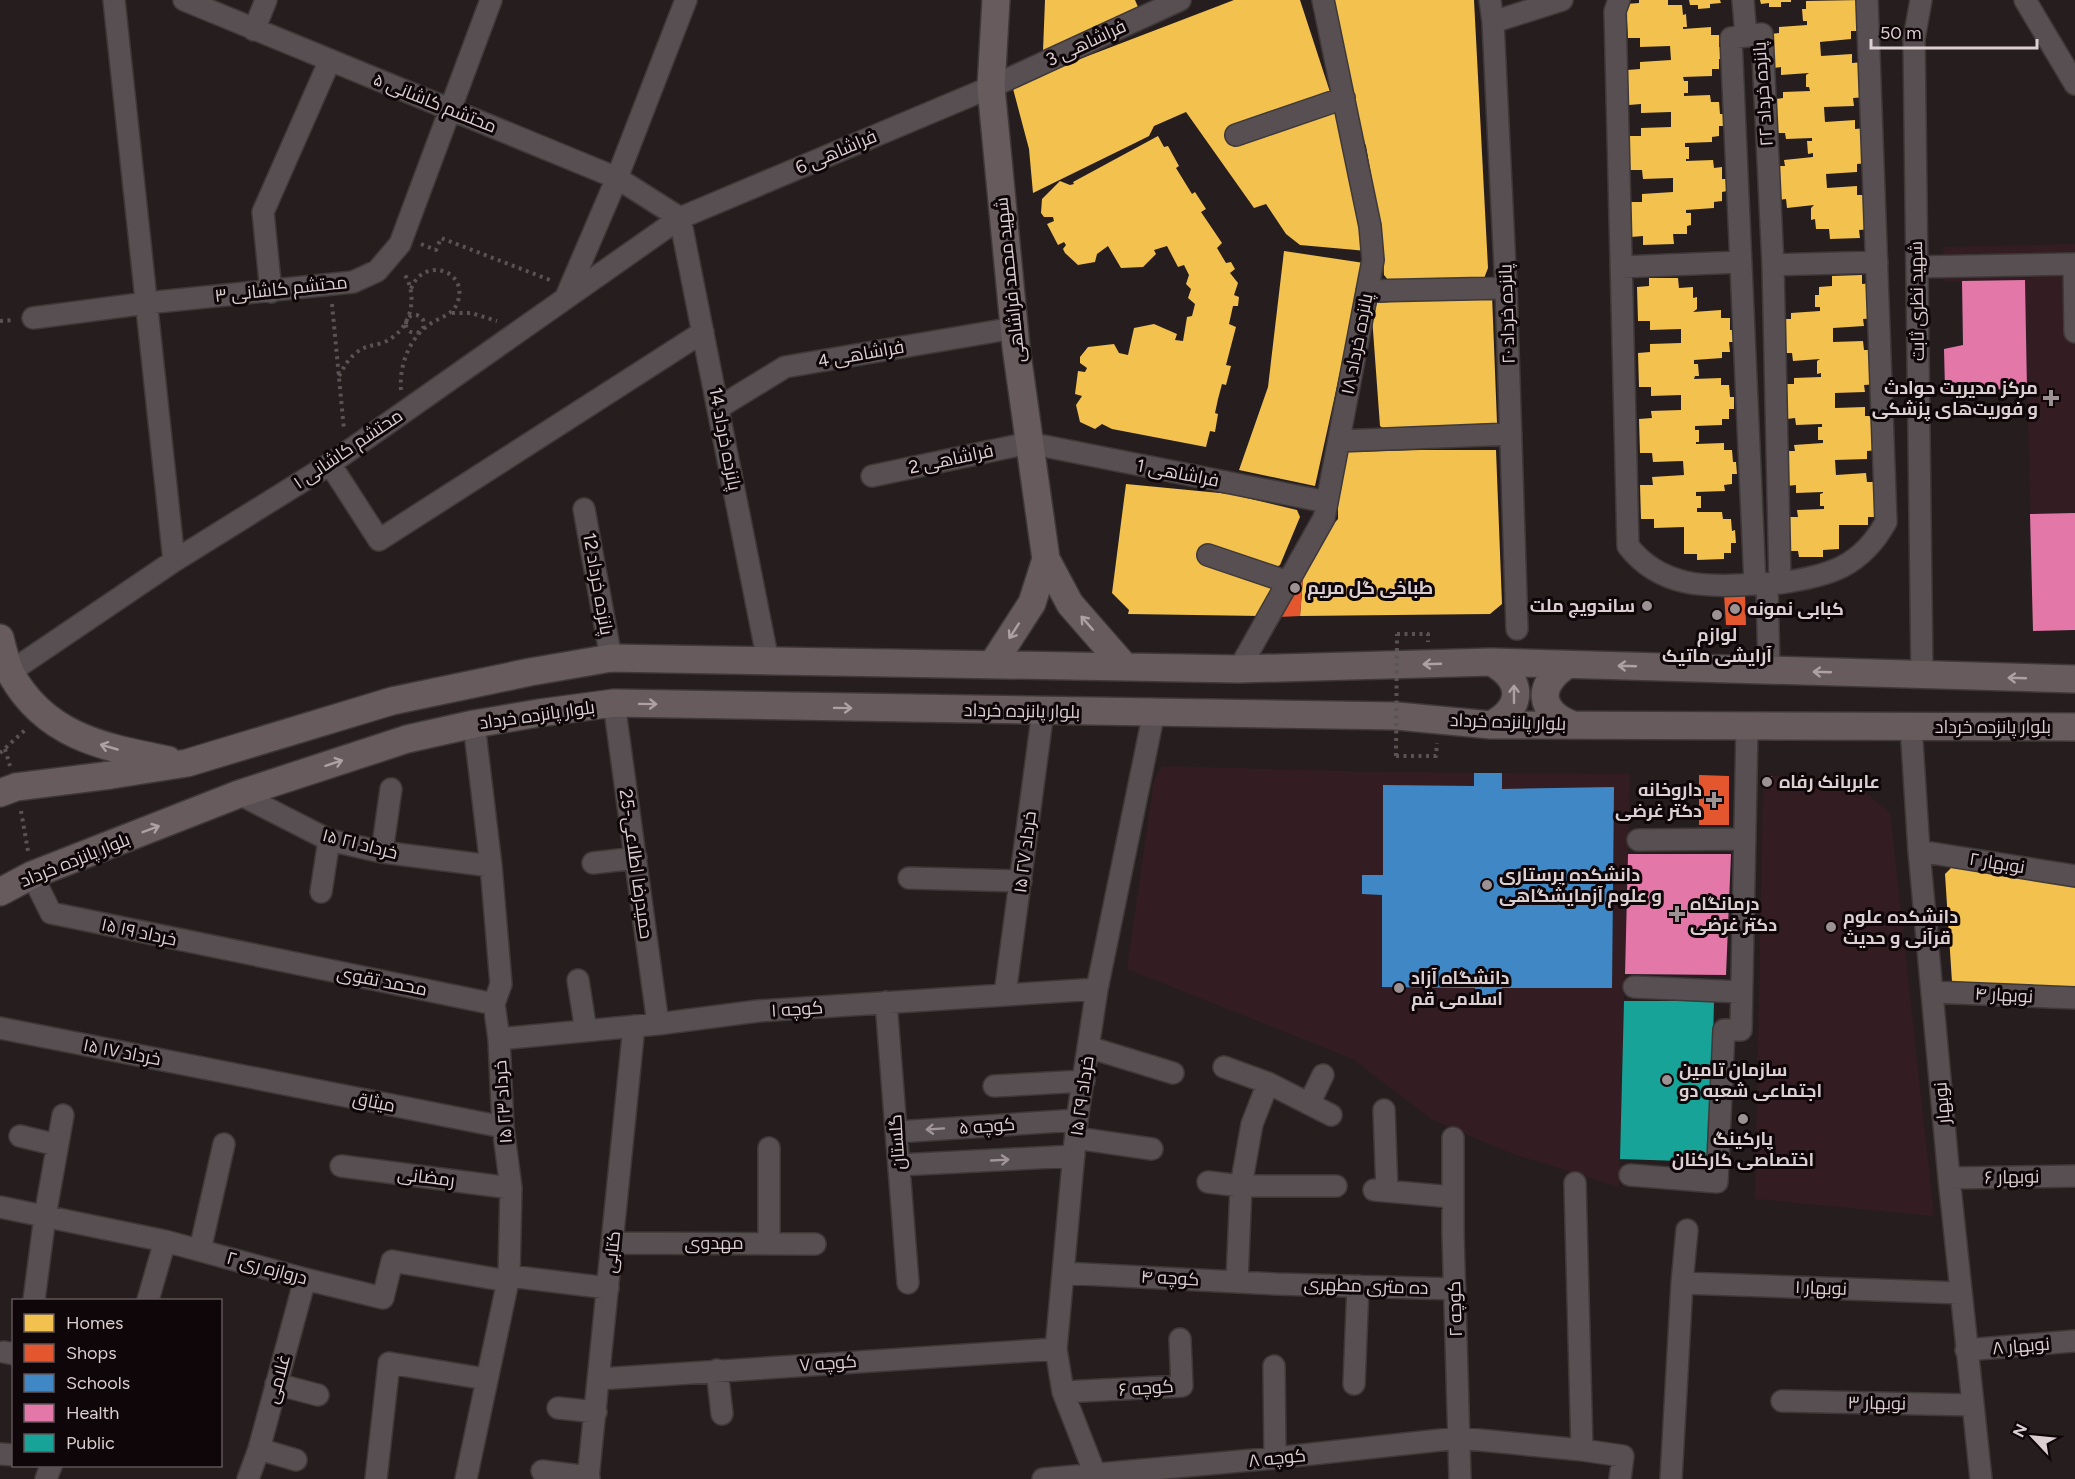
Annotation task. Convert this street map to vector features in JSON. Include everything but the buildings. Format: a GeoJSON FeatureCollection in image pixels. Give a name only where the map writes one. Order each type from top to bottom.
{"type":"FeatureCollection","features":[{"type":"Feature","properties":{"kind":"main road","name":"شهید محمد فراشاهی"},"geometry":{"type":"LineString","coordinates":[[996,0],[991,87],[1014,328],[1046,559]]}},
{"type":"Feature","properties":{"kind":"main road"},"geometry":{"type":"LineString","coordinates":[[992,665],[1032,603],[1046,559]]}},
{"type":"Feature","properties":{"kind":"main road"},"geometry":{"type":"LineString","coordinates":[[1046,559],[1070,604],[1125,667]]}},
{"type":"Feature","properties":{"kind":"main road"},"geometry":{"type":"LineString","coordinates":[[0,638],[10,672],[31,701],[58,725],[87,741],[187,763]]}},
{"type":"Feature","properties":{"kind":"main road"},"geometry":{"type":"LineString","coordinates":[[0,793],[16,787],[111,776],[187,763],[392,701],[530,672],[611,658],[1239,669],[1491,662],[2075,680]]}},
{"type":"Feature","properties":{"kind":"main road"},"geometry":{"type":"LineString","coordinates":[[1491,662],[1506,670],[1515,685],[1515,702],[1506,717],[1491,725]]}},
{"type":"Feature","properties":{"kind":"main road"},"geometry":{"type":"LineString","coordinates":[[1567,665],[1553,674],[1546,689],[1547,706],[1558,719],[1573,725]]}},
{"type":"Feature","properties":{"kind":"main road","name":"بلوار پانزده خرداد"},"geometry":{"type":"LineString","coordinates":[[0,892],[32,875],[239,794],[407,739],[474,724],[614,703],[1397,716],[1491,725],[2075,727]]}},
{"type":"Feature","properties":{"kind":"street"},"geometry":{"type":"LineString","coordinates":[[114,0],[174,561]]}},
{"type":"Feature","properties":{"kind":"street","name":"محتشم کاشانی ۵"},"geometry":{"type":"LineString","coordinates":[[184,0],[617,178],[680,218]]}},
{"type":"Feature","properties":{"kind":"street"},"geometry":{"type":"LineString","coordinates":[[254,30],[266,0]]}},
{"type":"Feature","properties":{"kind":"street","name":"محتشم کاشانی ۳"},"geometry":{"type":"LineString","coordinates":[[33,318],[147,303],[353,282],[377,271],[400,244],[491,0]]}},
{"type":"Feature","properties":{"kind":"street"},"geometry":{"type":"LineString","coordinates":[[566,298],[617,178],[686,0]]}},
{"type":"Feature","properties":{"kind":"street","name":"فراشاهی 3"},"geometry":{"type":"LineString","coordinates":[[991,87],[1180,0]]}},
{"type":"Feature","properties":{"kind":"street","name":"پانزده خرداد ۱۸"},"geometry":{"type":"LineString","coordinates":[[1239,669],[1324,518],[1373,260],[1370,226],[1323,0]]}},
{"type":"Feature","properties":{"kind":"street","name":"پانزده خرداد ۲۰"},"geometry":{"type":"LineString","coordinates":[[1490,0],[1506,288],[1517,629]]}},
{"type":"Feature","properties":{"kind":"street"},"geometry":{"type":"LineString","coordinates":[[1493,22],[1562,0]]}},
{"type":"Feature","properties":{"kind":"street"},"geometry":{"type":"LineString","coordinates":[[1618,0],[1615,11],[1628,546],[1637,557],[1662,576],[1711,585],[1767,584],[1829,574],[1848,565],[1863,554],[1877,538],[1886,522],[1867,0]]}},
{"type":"Feature","properties":{"kind":"street"},"geometry":{"type":"LineString","coordinates":[[1743,0],[1746,36]]}},
{"type":"Feature","properties":{"kind":"street","name":"شهید نظری ثابت"},"geometry":{"type":"LineString","coordinates":[[1921,0],[1914,39],[1923,675]]}},
{"type":"Feature","properties":{"kind":"street"},"geometry":{"type":"LineString","coordinates":[[2025,0],[2075,84]]}},
{"type":"Feature","properties":{"kind":"street","name":"پانزده خرداد ۲۲"},"geometry":{"type":"LineString","coordinates":[[1767,584],[1741,288],[1731,38],[1762,34],[1773,265],[1767,584],[1769,670]]}},
{"type":"Feature","properties":{"kind":"street"},"geometry":{"type":"LineString","coordinates":[[271,292],[263,212],[330,60]]}},
{"type":"Feature","properties":{"kind":"street","name":"فراشاهی 6"},"geometry":{"type":"LineString","coordinates":[[680,218],[991,87]]}},
{"type":"Feature","properties":{"kind":"street"},"geometry":{"type":"LineString","coordinates":[[1236,135],[1344,98]]}},
{"type":"Feature","properties":{"kind":"street","name":"محتشم کاشانی ۱"},"geometry":{"type":"LineString","coordinates":[[10,672],[174,561],[330,464],[680,218]]}},
{"type":"Feature","properties":{"kind":"street","name":"پانزده خرداد 14"},"geometry":{"type":"LineString","coordinates":[[680,218],[768,661]]}},
{"type":"Feature","properties":{"kind":"street"},"geometry":{"type":"LineString","coordinates":[[1621,267],[1740,252],[1772,240]]}},
{"type":"Feature","properties":{"kind":"street"},"geometry":{"type":"LineString","coordinates":[[1773,265],[1877,262]]}},
{"type":"Feature","properties":{"kind":"street"},"geometry":{"type":"LineString","coordinates":[[1917,267],[2074,264],[2075,332]]}},
{"type":"Feature","properties":{"kind":"street"},"geometry":{"type":"LineString","coordinates":[[1741,288],[1773,287]]}},
{"type":"Feature","properties":{"kind":"street"},"geometry":{"type":"LineString","coordinates":[[1367,291],[1506,288]]}},
{"type":"Feature","properties":{"kind":"street","name":"فراشاهی 4"},"geometry":{"type":"LineString","coordinates":[[718,408],[785,367],[1014,328]]}},
{"type":"Feature","properties":{"kind":"street"},"geometry":{"type":"LineString","coordinates":[[330,464],[379,540],[703,332]]}},
{"type":"Feature","properties":{"kind":"street"},"geometry":{"type":"LineString","coordinates":[[1339,441],[1512,434]]}},
{"type":"Feature","properties":{"kind":"street","name":"فراشاهی 2"},"geometry":{"type":"LineString","coordinates":[[872,476],[1029,443]]}},
{"type":"Feature","properties":{"kind":"street","name":"فراشاهی 1"},"geometry":{"type":"LineString","coordinates":[[1029,443],[1327,502]]}},
{"type":"Feature","properties":{"kind":"street","name":"پانزده خرداد 12"},"geometry":{"type":"LineString","coordinates":[[584,509],[611,658]]}},
{"type":"Feature","properties":{"kind":"street"},"geometry":{"type":"LineString","coordinates":[[1209,555],[1288,582]]}},
{"type":"Feature","properties":{"kind":"street","name":"حمیدرضا اطلاعی-25"},"geometry":{"type":"LineString","coordinates":[[614,703],[658,1024]]}},
{"type":"Feature","properties":{"kind":"street","name":"۱۵ خرداد ۲۷"},"geometry":{"type":"LineString","coordinates":[[1005,994],[1043,711]]}},
{"type":"Feature","properties":{"kind":"street","name":"۱۵ خرداد ۲۹"},"geometry":{"type":"LineString","coordinates":[[1096,1477],[1063,1392],[1056,1349],[1076,1138],[1088,1047],[1097,989],[1154,712]]}},
{"type":"Feature","properties":{"kind":"street","name":"۱۵ خرداد ۲۳"},"geometry":{"type":"LineString","coordinates":[[466,1479],[508,1278],[511,1188],[503,1127],[499,1039],[494,1004],[501,984],[474,724]]}},
{"type":"Feature","properties":{"kind":"street"},"geometry":{"type":"LineString","coordinates":[[1630,1175],[1717,1182],[1724,1030],[1740,1029],[1747,726]]}},
{"type":"Feature","properties":{"kind":"street","name":"نوبهار"},"geometry":{"type":"LineString","coordinates":[[1911,726],[1918,850],[1966,1350],[1981,1479]]}},
{"type":"Feature","properties":{"kind":"street"},"geometry":{"type":"LineString","coordinates":[[382,852],[391,789]]}},
{"type":"Feature","properties":{"kind":"street","name":"۱۵ خرداد ۲۱"},"geometry":{"type":"LineString","coordinates":[[239,794],[329,840],[382,852],[490,866]]}},
{"type":"Feature","properties":{"kind":"street"},"geometry":{"type":"LineString","coordinates":[[1638,840],[1744,839]]}},
{"type":"Feature","properties":{"kind":"street"},"geometry":{"type":"LineString","coordinates":[[321,892],[329,840]]}},
{"type":"Feature","properties":{"kind":"street","name":"نوبهار ۲"},"geometry":{"type":"LineString","coordinates":[[1918,850],[2075,876]]}},
{"type":"Feature","properties":{"kind":"street"},"geometry":{"type":"LineString","coordinates":[[593,863],[636,858]]}},
{"type":"Feature","properties":{"kind":"street","name":"۱۵ خرداد ۱۹"},"geometry":{"type":"LineString","coordinates":[[32,875],[51,913],[269,959]]}},
{"type":"Feature","properties":{"kind":"street"},"geometry":{"type":"LineString","coordinates":[[909,878],[1021,881]]}},
{"type":"Feature","properties":{"kind":"street","name":"محمد تقوی"},"geometry":{"type":"LineString","coordinates":[[269,959],[494,1004]]}},
{"type":"Feature","properties":{"kind":"street"},"geometry":{"type":"LineString","coordinates":[[578,980],[586,1031]]}},
{"type":"Feature","properties":{"kind":"street"},"geometry":{"type":"LineString","coordinates":[[1634,987],[1741,992]]}},
{"type":"Feature","properties":{"kind":"street","name":"کوچه ۱"},"geometry":{"type":"LineString","coordinates":[[499,1039],[658,1024],[758,1011],[1097,989]]}},
{"type":"Feature","properties":{"kind":"street","name":"نوبهار ۴"},"geometry":{"type":"LineString","coordinates":[[1932,992],[2075,998]]}},
{"type":"Feature","properties":{"kind":"street","name":"گلستان"},"geometry":{"type":"LineString","coordinates":[[886,1002],[908,1282]]}},
{"type":"Feature","properties":{"kind":"street","name":"کتابی"},"geometry":{"type":"LineString","coordinates":[[589,1478],[634,1026]]}},
{"type":"Feature","properties":{"kind":"street","name":"۱۵ خرداد ۱۷"},"geometry":{"type":"LineString","coordinates":[[0,1028],[244,1077]]}},
{"type":"Feature","properties":{"kind":"street"},"geometry":{"type":"LineString","coordinates":[[1088,1047],[1173,1073]]}},
{"type":"Feature","properties":{"kind":"street"},"geometry":{"type":"LineString","coordinates":[[1224,1067],[1268,1083],[1331,1115]]}},
{"type":"Feature","properties":{"kind":"street"},"geometry":{"type":"LineString","coordinates":[[1309,1104],[1323,1074]]}},
{"type":"Feature","properties":{"kind":"street","name":"میثاق"},"geometry":{"type":"LineString","coordinates":[[244,1077],[503,1127]]}},
{"type":"Feature","properties":{"kind":"street"},"geometry":{"type":"LineString","coordinates":[[994,1086],[1084,1081]]}},
{"type":"Feature","properties":{"kind":"street"},"geometry":{"type":"LineString","coordinates":[[1238,1281],[1240,1186],[1252,1124],[1268,1083]]}},
{"type":"Feature","properties":{"kind":"street"},"geometry":{"type":"LineString","coordinates":[[1384,1110],[1380,1191],[1453,1197]]}},
{"type":"Feature","properties":{"kind":"street"},"geometry":{"type":"LineString","coordinates":[[34,1299],[45,1216],[63,1115]]}},
{"type":"Feature","properties":{"kind":"street","name":"کوچه ۵"},"geometry":{"type":"LineString","coordinates":[[897,1132],[1076,1138]]}},
{"type":"Feature","properties":{"kind":"street"},"geometry":{"type":"LineString","coordinates":[[20,1136],[57,1145]]}},
{"type":"Feature","properties":{"kind":"street"},"geometry":{"type":"LineString","coordinates":[[1076,1138],[1152,1149]]}},
{"type":"Feature","properties":{"kind":"street","name":"کوچه ۵"},"geometry":{"type":"LineString","coordinates":[[899,1165],[1076,1138]]}},
{"type":"Feature","properties":{"kind":"street","name":"کوچه ۲"},"geometry":{"type":"LineString","coordinates":[[1454,1138],[1453,1197],[1460,1479]]}},
{"type":"Feature","properties":{"kind":"street"},"geometry":{"type":"LineString","coordinates":[[200,1250],[224,1144]]}},
{"type":"Feature","properties":{"kind":"street"},"geometry":{"type":"LineString","coordinates":[[769,1148],[769,1243]]}},
{"type":"Feature","properties":{"kind":"street","name":"رمضانی"},"geometry":{"type":"LineString","coordinates":[[341,1166],[511,1188]]}},
{"type":"Feature","properties":{"kind":"street","name":"نوبهار ۶"},"geometry":{"type":"LineString","coordinates":[[1949,1178],[2075,1176]]}},
{"type":"Feature","properties":{"kind":"street"},"geometry":{"type":"LineString","coordinates":[[1208,1182],[1240,1186],[1336,1186]]}},
{"type":"Feature","properties":{"kind":"street"},"geometry":{"type":"LineString","coordinates":[[1575,1183],[1582,1450]]}},
{"type":"Feature","properties":{"kind":"street","name":"دروازه ری ۲"},"geometry":{"type":"LineString","coordinates":[[0,1207],[165,1241],[383,1298],[392,1261],[508,1278]]}},
{"type":"Feature","properties":{"kind":"street"},"geometry":{"type":"LineString","coordinates":[[1671,1479],[1687,1230]]}},
{"type":"Feature","properties":{"kind":"street"},"geometry":{"type":"LineString","coordinates":[[148,1299],[165,1241]]}},
{"type":"Feature","properties":{"kind":"street","name":"مهدوی"},"geometry":{"type":"LineString","coordinates":[[613,1243],[815,1244]]}},
{"type":"Feature","properties":{"kind":"street","name":"کوچه ۴"},"geometry":{"type":"LineString","coordinates":[[1063,1273],[1276,1284]]}},
{"type":"Feature","properties":{"kind":"street"},"geometry":{"type":"LineString","coordinates":[[508,1278],[608,1288]]}},
{"type":"Feature","properties":{"kind":"street","name":"غلامی"},"geometry":{"type":"LineString","coordinates":[[249,1479],[305,1279]]}},
{"type":"Feature","properties":{"kind":"street","name":"نوبهار ۱"},"geometry":{"type":"LineString","coordinates":[[1682,1283],[1961,1293]]}},
{"type":"Feature","properties":{"kind":"street","name":"ده متری مطهری"},"geometry":{"type":"LineString","coordinates":[[1276,1284],[1455,1289]]}},
{"type":"Feature","properties":{"kind":"street"},"geometry":{"type":"LineString","coordinates":[[1354,1384],[1358,1286]]}},
{"type":"Feature","properties":{"kind":"street","name":"کوچه ۶"},"geometry":{"type":"LineString","coordinates":[[1063,1392],[1182,1386],[1180,1339]]}},
{"type":"Feature","properties":{"kind":"street","name":"نوبهار ۸"},"geometry":{"type":"LineString","coordinates":[[1966,1350],[2075,1342]]}},
{"type":"Feature","properties":{"kind":"street","name":"کوچه ۷"},"geometry":{"type":"LineString","coordinates":[[600,1379],[1056,1349]]}},
{"type":"Feature","properties":{"kind":"street"},"geometry":{"type":"LineString","coordinates":[[376,1479],[389,1363],[486,1379]]}},
{"type":"Feature","properties":{"kind":"street"},"geometry":{"type":"LineString","coordinates":[[1274,1366],[1275,1458]]}},
{"type":"Feature","properties":{"kind":"street"},"geometry":{"type":"LineString","coordinates":[[717,1370],[722,1414]]}},
{"type":"Feature","properties":{"kind":"street"},"geometry":{"type":"LineString","coordinates":[[276,1384],[318,1395]]}},
{"type":"Feature","properties":{"kind":"street","name":"نوبهار ۳"},"geometry":{"type":"LineString","coordinates":[[1782,1401],[1972,1405]]}},
{"type":"Feature","properties":{"kind":"street"},"geometry":{"type":"LineString","coordinates":[[558,1408],[596,1412]]}},
{"type":"Feature","properties":{"kind":"street","name":"کوچه ۸"},"geometry":{"type":"LineString","coordinates":[[1043,1479],[1096,1477],[1459,1438],[1623,1456],[1620,1479]]}},
{"type":"Feature","properties":{"kind":"street"},"geometry":{"type":"LineString","coordinates":[[259,1449],[296,1461]]}},
{"type":"Feature","properties":{"kind":"street"},"geometry":{"type":"LineString","coordinates":[[542,1470],[589,1478]]}},
{"type":"Feature","properties":{"kind":"path"},"geometry":{"type":"LineString","coordinates":[[416,249],[418,243],[436,250],[441,238],[556,282],[547,289]]}},
{"type":"Feature","properties":{"kind":"path"},"geometry":{"type":"LineString","coordinates":[[408,263],[402,271],[411,289],[412,306],[407,326],[410,332],[417,333],[451,312],[456,306],[460,291],[458,284],[447,273],[440,270],[425,272],[418,276],[411,289]]}},
{"type":"Feature","properties":{"kind":"path"},"geometry":{"type":"LineString","coordinates":[[340,303],[332,304],[344,430],[354,423]]}},
{"type":"Feature","properties":{"kind":"path"},"geometry":{"type":"LineString","coordinates":[[451,312],[471,313],[499,322],[489,329]]}},
{"type":"Feature","properties":{"kind":"path"},"geometry":{"type":"LineString","coordinates":[[339,376],[346,362],[356,352],[368,345],[383,342],[396,334],[413,315],[420,317],[424,322],[423,329],[403,361],[400,375],[401,390],[411,383]]}},
{"type":"Feature","properties":{"kind":"path"},"geometry":{"type":"LineString","coordinates":[[1428,634],[1397,634],[1396,756],[1436,756]]}},
{"type":"Feature","properties":{"kind":"path"},"geometry":{"type":"LineString","coordinates":[[0,753],[44,713]]}},
{"type":"Feature","properties":{"kind":"shaded area","name":"مرکز مدیریت حوادث و فوریت‌های پزشکی"},"geometry":{"type":"Polygon","coordinates":[[[2075,244],[2075,630],[2033,631],[2025,280],[1944,282],[1943,247],[2075,244]]]}},
{"type":"Feature","properties":{"kind":"shaded area","name":"دانشگاه آزاد اسلامی قم"},"geometry":{"type":"Polygon","coordinates":[[[1162,766],[1383,772],[1630,774],[1619,1187],[1510,1153],[1431,1119],[1353,1059],[1127,969],[1154,780],[1162,766]]]}},
{"type":"Feature","properties":{"kind":"shaded area","name":"دانشکده علوم قرآنی و حدیث"},"geometry":{"type":"Polygon","coordinates":[[[1772,776],[1847,777],[1890,813],[1934,1216],[1755,1199],[1763,787],[1771,787],[1772,776]]]}},
{"type":"Feature","properties":{"kind":"place","name":"مرکز مدیریت حوادث و فوریت‌های پزشکی"},"geometry":{"type":"Point","coordinates":[2051,398]}},
{"type":"Feature","properties":{"kind":"place","name":"طباخی گل مریم"},"geometry":{"type":"Point","coordinates":[1295,588]}},
{"type":"Feature","properties":{"kind":"place","name":"ساندویچ ملت"},"geometry":{"type":"Point","coordinates":[1647,606]}},
{"type":"Feature","properties":{"kind":"place","name":"کبابی نمونه"},"geometry":{"type":"Point","coordinates":[1735,609]}},
{"type":"Feature","properties":{"kind":"place","name":"لوازم آرایشی ماتیک"},"geometry":{"type":"Point","coordinates":[1717,615]}},
{"type":"Feature","properties":{"kind":"place","name":"عابربانک رفاه"},"geometry":{"type":"Point","coordinates":[1767,782]}},
{"type":"Feature","properties":{"kind":"place","name":"داروخانه دکتر غرضی"},"geometry":{"type":"Point","coordinates":[1714,800]}},
{"type":"Feature","properties":{"kind":"place","name":"دانشکده پرستاری و علوم آزمایشگاهی"},"geometry":{"type":"Point","coordinates":[1487,885]}},
{"type":"Feature","properties":{"kind":"place","name":"درمانگاه دکتر غرضی"},"geometry":{"type":"Point","coordinates":[1677,914]}},
{"type":"Feature","properties":{"kind":"place","name":"دانشکده علوم قرآنی و حدیث"},"geometry":{"type":"Point","coordinates":[1831,927]}},
{"type":"Feature","properties":{"kind":"place","name":"دانشگاه آزاد اسلامی قم"},"geometry":{"type":"Point","coordinates":[1399,988]}},
{"type":"Feature","properties":{"kind":"place","name":"سازمان تامین اجتماعی شعبه دو"},"geometry":{"type":"Point","coordinates":[1667,1080]}},
{"type":"Feature","properties":{"kind":"place","name":"پارکینگ اختصاصی کارکنان"},"geometry":{"type":"Point","coordinates":[1743,1119]}}]}
